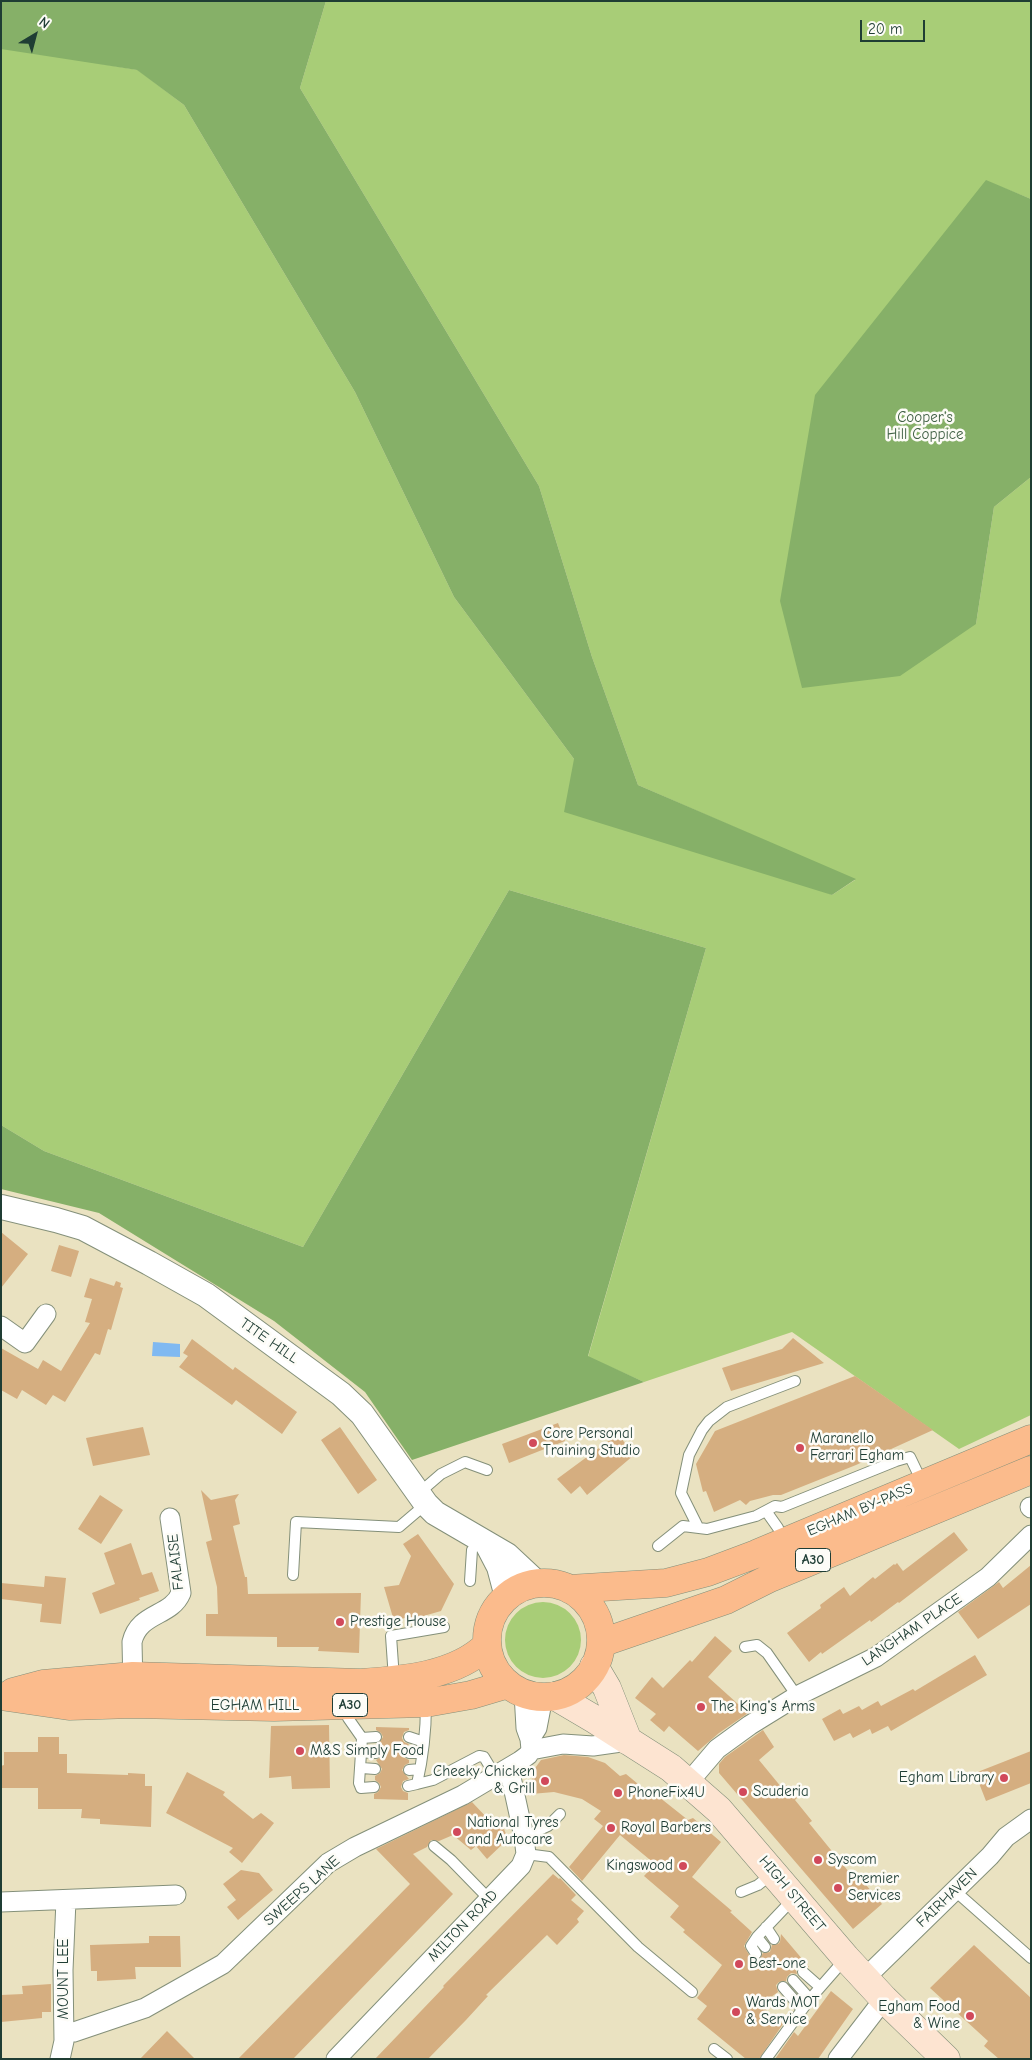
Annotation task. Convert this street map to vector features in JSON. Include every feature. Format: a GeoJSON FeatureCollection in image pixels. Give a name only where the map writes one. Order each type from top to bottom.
{"type":"FeatureCollection","features":[{"type":"Feature","properties":{"kind":"main road","name":"EGHAM BY-PASS"},"geometry":{"type":"LineString","coordinates":[[569,1589],[666,1583],[682,1579],[756,1554],[1031,1439]]}},
{"type":"Feature","properties":{"kind":"main road","name":"EGHAM BY-PASS"},"geometry":{"type":"LineString","coordinates":[[597,1655],[726,1600],[770,1578],[1031,1470]]}},
{"type":"Feature","properties":{"kind":"main road"},"geometry":{"type":"LineString","coordinates":[[597,1655],[580,1682],[570,1690],[533,1692],[493,1664],[487,1645],[491,1618],[507,1597],[519,1589],[537,1584],[558,1585],[569,1589],[581,1597],[591,1608],[600,1631],[597,1655],[607,1688],[628,1741]]}},
{"type":"Feature","properties":{"kind":"main road","name":"EGHAM HILL"},"geometry":{"type":"LineString","coordinates":[[1,1695],[43,1684],[133,1676],[361,1683],[394,1680],[444,1670],[478,1654],[487,1645]]}},
{"type":"Feature","properties":{"kind":"main road","name":"EGHAM HILL"},"geometry":{"type":"LineString","coordinates":[[1,1695],[69,1706],[133,1704],[274,1707],[426,1703],[472,1695],[533,1692]]}},
{"type":"Feature","properties":{"kind":"main road","name":"HIGH STREET"},"geometry":{"type":"LineString","coordinates":[[533,1692],[628,1741],[671,1768],[719,1810],[864,1979],[946,2059]]}},
{"type":"Feature","properties":{"kind":"street","name":"TITE HILL"},"geometry":{"type":"LineString","coordinates":[[1,1208],[83,1228],[206,1295],[341,1394],[362,1414],[422,1499],[435,1513],[507,1555],[537,1584]]}},
{"type":"Feature","properties":{"kind":"street"},"geometry":{"type":"LineString","coordinates":[[1,1326],[32,1347],[46,1314]]}},
{"type":"Feature","properties":{"kind":"street","name":"FALAISE"},"geometry":{"type":"LineString","coordinates":[[133,1704],[132,1642],[137,1629],[149,1618],[174,1604],[181,1593],[170,1518]]}},
{"type":"Feature","properties":{"kind":"street","name":"LANGHAM PLACE"},"geometry":{"type":"LineString","coordinates":[[688,1783],[717,1749],[758,1719],[797,1696],[876,1657],[988,1577],[1031,1535]]}},
{"type":"Feature","properties":{"kind":"street"},"geometry":{"type":"LineString","coordinates":[[484,1542],[499,1567],[507,1597]]}},
{"type":"Feature","properties":{"kind":"street","name":"SWEEPS LANE"},"geometry":{"type":"LineString","coordinates":[[64,2032],[74,2032],[119,2017],[145,2008],[170,1996],[223,1964],[328,1863],[355,1847],[464,1795],[528,1755],[530,1744],[538,1728],[533,1692]]}},
{"type":"Feature","properties":{"kind":"street"},"geometry":{"type":"LineString","coordinates":[[530,1744],[593,1746],[628,1741]]}},
{"type":"Feature","properties":{"kind":"street"},"geometry":{"type":"LineString","coordinates":[[502,1772],[525,1845]]}},
{"type":"Feature","properties":{"kind":"street","name":"FAIRHAVEN"},"geometry":{"type":"LineString","coordinates":[[864,1979],[990,1856],[1006,1837],[1031,1818]]}},
{"type":"Feature","properties":{"kind":"street","name":"MILTON ROAD"},"geometry":{"type":"LineString","coordinates":[[336,2059],[521,1866],[525,1845]]}},
{"type":"Feature","properties":{"kind":"street"},"geometry":{"type":"LineString","coordinates":[[1,1902],[176,1895]]}},
{"type":"Feature","properties":{"kind":"street","name":"MOUNT LEE"},"geometry":{"type":"LineString","coordinates":[[60,2059],[64,2032],[63,1970],[66,1900]]}},
{"type":"Feature","properties":{"kind":"street"},"geometry":{"type":"LineString","coordinates":[[838,2059],[884,1999]]}},
{"type":"Feature","properties":{"kind":"lane"},"geometry":{"type":"LineString","coordinates":[[698,1527],[681,1493],[689,1455],[702,1430],[709,1421],[727,1407],[795,1381]]}},
{"type":"Feature","properties":{"kind":"lane"},"geometry":{"type":"LineString","coordinates":[[658,1546],[683,1526],[707,1529],[756,1516],[775,1506],[782,1507],[910,1457],[923,1484]]}},
{"type":"Feature","properties":{"kind":"lane"},"geometry":{"type":"LineString","coordinates":[[293,1575],[296,1522],[399,1527],[441,1474],[464,1462],[487,1470]]}},
{"type":"Feature","properties":{"kind":"lane"},"geometry":{"type":"LineString","coordinates":[[766,1511],[778,1528],[784,1542]]}},
{"type":"Feature","properties":{"kind":"lane"},"geometry":{"type":"LineString","coordinates":[[470,1581],[472,1550],[484,1542]]}},
{"type":"Feature","properties":{"kind":"lane"},"geometry":{"type":"LineString","coordinates":[[394,1680],[391,1636],[444,1628]]}},
{"type":"Feature","properties":{"kind":"lane"},"geometry":{"type":"LineString","coordinates":[[745,1647],[757,1645],[767,1653],[797,1696]]}},
{"type":"Feature","properties":{"kind":"lane"},"geometry":{"type":"LineString","coordinates":[[426,1703],[420,1769],[412,1785],[433,1780],[479,1756],[484,1757],[502,1772]]}},
{"type":"Feature","properties":{"kind":"lane"},"geometry":{"type":"LineString","coordinates":[[348,1705],[348,1718],[362,1738],[361,1788],[374,1787]]}},
{"type":"Feature","properties":{"kind":"lane"},"geometry":{"type":"LineString","coordinates":[[362,1738],[376,1737]]}},
{"type":"Feature","properties":{"kind":"lane"},"geometry":{"type":"LineString","coordinates":[[409,1737],[423,1748]]}},
{"type":"Feature","properties":{"kind":"lane"},"geometry":{"type":"LineString","coordinates":[[409,1753],[423,1748]]}},
{"type":"Feature","properties":{"kind":"lane"},"geometry":{"type":"LineString","coordinates":[[362,1752],[376,1752]]}},
{"type":"Feature","properties":{"kind":"lane"},"geometry":{"type":"LineString","coordinates":[[362,1768],[375,1769]]}},
{"type":"Feature","properties":{"kind":"lane"},"geometry":{"type":"LineString","coordinates":[[409,1770],[420,1769]]}},
{"type":"Feature","properties":{"kind":"lane"},"geometry":{"type":"LineString","coordinates":[[560,1814],[525,1845],[549,1857],[638,1947],[692,1992]]}},
{"type":"Feature","properties":{"kind":"lane"},"geometry":{"type":"LineString","coordinates":[[434,1846],[451,1860],[489,1900]]}},
{"type":"Feature","properties":{"kind":"lane"},"geometry":{"type":"LineString","coordinates":[[741,1892],[758,1885],[774,1872]]}},
{"type":"Feature","properties":{"kind":"lane"},"geometry":{"type":"LineString","coordinates":[[954,1890],[1031,1958]]}},
{"type":"Feature","properties":{"kind":"lane"},"geometry":{"type":"LineString","coordinates":[[756,1954],[751,1946],[757,1936],[795,1897]]}},
{"type":"Feature","properties":{"kind":"lane"},"geometry":{"type":"LineString","coordinates":[[766,1927],[774,1939]]}},
{"type":"Feature","properties":{"kind":"lane"},"geometry":{"type":"LineString","coordinates":[[757,1936],[765,1947]]}},
{"type":"Feature","properties":{"kind":"lane"},"geometry":{"type":"LineString","coordinates":[[766,2059],[802,2009],[846,1958]]}},
{"type":"Feature","properties":{"kind":"lane"},"geometry":{"type":"LineString","coordinates":[[803,1972],[820,1987]]}},
{"type":"Feature","properties":{"kind":"lane"},"geometry":{"type":"LineString","coordinates":[[793,1980],[810,1999]]}},
{"type":"Feature","properties":{"kind":"lane"},"geometry":{"type":"LineString","coordinates":[[783,1988],[802,2009]]}},
{"type":"Feature","properties":{"kind":"lane"},"geometry":{"type":"LineString","coordinates":[[714,2049],[727,2059]]}},
{"type":"Feature","properties":{"kind":"green space"},"geometry":{"type":"Polygon","coordinates":[[[1,1],[326,1],[300,88],[539,486],[592,657],[638,785],[856,879],[832,895],[564,812],[574,759],[454,597],[355,392],[184,105],[137,70],[1,49],[1,1]]]}},
{"type":"Feature","properties":{"kind":"green space"},"geometry":{"type":"Polygon","coordinates":[[[326,1],[1031,1],[1031,199],[986,181],[976,624],[994,507],[1031,477],[1031,1415],[959,1449],[792,1332],[644,1382],[588,1357],[706,948],[509,890],[303,1247],[44,1151],[1,1125],[1,47],[138,70],[184,105],[355,392],[454,597],[574,759],[832,895],[855,880],[638,785],[592,657],[539,486],[300,88],[326,1]]]}},
{"type":"Feature","properties":{"kind":"green space","name":"Cooper's Hill Coppice"},"geometry":{"type":"Polygon","coordinates":[[[986,180],[1031,199],[1031,477],[994,507],[976,624],[900,676],[802,688],[780,601],[815,395],[986,180]]]}},
{"type":"Feature","properties":{"kind":"green space"},"geometry":{"type":"Polygon","coordinates":[[[509,890],[706,948],[588,1356],[644,1382],[412,1460],[365,1392],[274,1321],[99,1213],[1,1189],[1,1125],[44,1151],[303,1247],[509,890]]]}},
{"type":"Feature","properties":{"kind":"green space"},"geometry":{"type":"Polygon","coordinates":[[[551,1602],[564,1608],[575,1619],[581,1632],[579,1655],[564,1672],[551,1678],[535,1678],[522,1672],[507,1655],[505,1632],[511,1619],[528,1604],[551,1602]]]}},
{"type":"Feature","properties":{"kind":"water"},"geometry":{"type":"Polygon","coordinates":[[[153,1342],[180,1344],[180,1357],[152,1356],[153,1342]]]}},
{"type":"Feature","properties":{"kind":"building"},"geometry":{"type":"Polygon","coordinates":[[[1,1232],[28,1254],[1,1288],[1,1232]]]}},
{"type":"Feature","properties":{"kind":"building"},"geometry":{"type":"Polygon","coordinates":[[[59,1245],[79,1251],[71,1277],[51,1271],[59,1245]]]}},
{"type":"Feature","properties":{"kind":"building"},"geometry":{"type":"Polygon","coordinates":[[[90,1278],[114,1286],[116,1281],[121,1283],[120,1287],[123,1288],[111,1330],[108,1329],[100,1355],[95,1353],[65,1402],[53,1395],[46,1405],[22,1390],[17,1399],[1,1390],[1,1348],[38,1369],[43,1360],[61,1371],[90,1323],[85,1322],[92,1299],[84,1297],[90,1278]]]}},
{"type":"Feature","properties":{"kind":"building"},"geometry":{"type":"Polygon","coordinates":[[[793,1338],[824,1363],[731,1391],[722,1368],[782,1349],[793,1338]]]}},
{"type":"Feature","properties":{"kind":"building"},"geometry":{"type":"Polygon","coordinates":[[[192,1339],[233,1370],[235,1367],[297,1412],[282,1434],[236,1400],[232,1405],[179,1367],[188,1356],[183,1353],[192,1339]]]}},
{"type":"Feature","properties":{"kind":"building","name":"Maranello Ferrari Egham"},"geometry":{"type":"Polygon","coordinates":[[[855,1376],[933,1430],[856,1465],[781,1495],[773,1495],[750,1501],[746,1505],[740,1500],[714,1512],[706,1491],[703,1492],[696,1464],[715,1431],[855,1376]]]}},
{"type":"Feature","properties":{"kind":"building","name":"Core Personal Training Studio"},"geometry":{"type":"Polygon","coordinates":[[[558,1423],[565,1441],[509,1463],[502,1444],[558,1423]]]}},
{"type":"Feature","properties":{"kind":"building"},"geometry":{"type":"Polygon","coordinates":[[[143,1427],[150,1455],[93,1466],[86,1438],[143,1427]]]}},
{"type":"Feature","properties":{"kind":"building"},"geometry":{"type":"Polygon","coordinates":[[[340,1427],[377,1480],[358,1494],[321,1440],[340,1427]]]}},
{"type":"Feature","properties":{"kind":"building"},"geometry":{"type":"Polygon","coordinates":[[[618,1434],[634,1455],[587,1495],[580,1486],[571,1494],[557,1479],[618,1434]]]}},
{"type":"Feature","properties":{"kind":"building"},"geometry":{"type":"Polygon","coordinates":[[[201,1490],[211,1500],[239,1494],[235,1500],[240,1524],[233,1526],[245,1577],[247,1577],[248,1594],[361,1593],[359,1653],[318,1651],[319,1647],[277,1647],[277,1637],[206,1636],[206,1614],[218,1614],[217,1587],[206,1542],[212,1540],[201,1490]]]}},
{"type":"Feature","properties":{"kind":"building"},"geometry":{"type":"Polygon","coordinates":[[[100,1495],[123,1510],[101,1544],[78,1529],[100,1495]]]}},
{"type":"Feature","properties":{"kind":"building"},"geometry":{"type":"Polygon","coordinates":[[[954,1532],[968,1550],[899,1603],[871,1622],[870,1620],[822,1654],[821,1652],[809,1662],[787,1633],[821,1608],[820,1605],[844,1587],[850,1596],[873,1577],[875,1579],[894,1564],[897,1563],[903,1571],[954,1532]]]}},
{"type":"Feature","properties":{"kind":"building"},"geometry":{"type":"Polygon","coordinates":[[[418,1534],[454,1584],[441,1611],[406,1621],[405,1618],[394,1621],[384,1587],[399,1585],[411,1556],[403,1544],[418,1534]]]}},
{"type":"Feature","properties":{"kind":"building"},"geometry":{"type":"Polygon","coordinates":[[[131,1543],[142,1575],[152,1572],[159,1591],[100,1614],[92,1593],[115,1584],[104,1553],[131,1543]]]}},
{"type":"Feature","properties":{"kind":"building"},"geometry":{"type":"Polygon","coordinates":[[[1031,1565],[1031,1604],[978,1639],[958,1612],[999,1582],[1003,1588],[1031,1565]]]}},
{"type":"Feature","properties":{"kind":"building"},"geometry":{"type":"Polygon","coordinates":[[[45,1576],[66,1578],[61,1624],[40,1622],[42,1604],[1,1599],[1,1583],[44,1587],[45,1576]]]}},
{"type":"Feature","properties":{"kind":"building","name":"The King's Arms"},"geometry":{"type":"Polygon","coordinates":[[[715,1636],[732,1651],[708,1677],[738,1704],[745,1701],[751,1711],[719,1733],[698,1751],[669,1726],[664,1732],[650,1720],[656,1714],[635,1698],[652,1677],[663,1688],[690,1660],[692,1662],[715,1636]]]}},
{"type":"Feature","properties":{"kind":"building"},"geometry":{"type":"Polygon","coordinates":[[[975,1655],[987,1675],[891,1731],[888,1726],[872,1734],[870,1729],[853,1738],[850,1733],[834,1741],[822,1719],[840,1709],[843,1714],[859,1706],[862,1710],[878,1701],[881,1706],[913,1689],[915,1691],[975,1655]]]}},
{"type":"Feature","properties":{"kind":"building","name":"M&S Simply Food"},"geometry":{"type":"Polygon","coordinates":[[[329,1725],[330,1788],[292,1789],[291,1776],[269,1778],[271,1726],[329,1725]]]}},
{"type":"Feature","properties":{"kind":"building"},"geometry":{"type":"Polygon","coordinates":[[[376,1727],[409,1728],[409,1730],[404,1732],[402,1738],[404,1742],[409,1744],[402,1753],[403,1757],[409,1760],[409,1763],[402,1770],[409,1779],[403,1781],[401,1787],[403,1791],[408,1793],[408,1800],[374,1799],[374,1794],[381,1787],[375,1780],[375,1776],[382,1769],[376,1760],[383,1753],[376,1746],[383,1737],[376,1730],[376,1727]]]}},
{"type":"Feature","properties":{"kind":"building"},"geometry":{"type":"Polygon","coordinates":[[[763,1730],[774,1747],[759,1760],[782,1788],[786,1785],[797,1798],[795,1800],[812,1821],[809,1823],[853,1877],[857,1874],[882,1904],[853,1929],[719,1773],[719,1764],[725,1757],[763,1730]]]}},
{"type":"Feature","properties":{"kind":"building"},"geometry":{"type":"Polygon","coordinates":[[[38,1737],[59,1737],[59,1754],[67,1754],[67,1773],[145,1774],[145,1786],[152,1786],[151,1827],[100,1824],[100,1819],[81,1818],[82,1809],[38,1809],[38,1788],[1,1788],[1,1766],[4,1765],[4,1752],[38,1752],[38,1737]]]}},
{"type":"Feature","properties":{"kind":"building","name":"Egham Library"},"geometry":{"type":"Polygon","coordinates":[[[1031,1751],[1031,1783],[986,1801],[975,1773],[1031,1751]]]}},
{"type":"Feature","properties":{"kind":"building"},"geometry":{"type":"Polygon","coordinates":[[[564,1755],[588,1757],[605,1763],[620,1776],[626,1774],[655,1798],[659,1797],[688,1820],[693,1818],[721,1842],[692,1877],[732,1911],[730,1912],[752,1932],[744,1946],[752,1960],[759,1960],[763,1953],[770,1952],[772,1945],[780,1942],[781,1934],[809,1967],[800,1966],[796,1970],[797,1974],[791,1973],[786,1981],[779,1982],[776,1985],[778,1992],[760,2005],[783,2024],[759,2059],[746,2059],[697,2019],[707,2006],[697,1998],[722,1965],[683,1932],[685,1930],[670,1917],[679,1906],[644,1876],[655,1864],[620,1835],[582,1881],[569,1867],[603,1826],[594,1819],[601,1811],[582,1799],[554,1792],[531,1794],[533,1771],[541,1760],[564,1755]]]}},
{"type":"Feature","properties":{"kind":"building"},"geometry":{"type":"Polygon","coordinates":[[[187,1772],[225,1792],[223,1795],[253,1819],[261,1813],[274,1823],[242,1863],[229,1852],[233,1848],[166,1813],[187,1772]]]}},
{"type":"Feature","properties":{"kind":"building"},"geometry":{"type":"Polygon","coordinates":[[[472,1802],[489,1820],[492,1817],[504,1829],[508,1839],[487,1859],[476,1846],[471,1850],[453,1835],[439,1841],[431,1840],[427,1847],[413,1854],[453,1894],[293,2059],[238,2059],[410,1884],[376,1849],[472,1802]]]}},
{"type":"Feature","properties":{"kind":"building"},"geometry":{"type":"Polygon","coordinates":[[[241,1870],[259,1873],[273,1890],[238,1920],[227,1907],[236,1900],[223,1884],[241,1870]]]}},
{"type":"Feature","properties":{"kind":"building"},"geometry":{"type":"Polygon","coordinates":[[[553,1874],[560,1878],[576,1895],[571,1900],[584,1911],[577,1919],[579,1922],[557,1945],[547,1935],[486,1995],[488,1996],[428,2059],[375,2059],[443,1986],[553,1874]]]}},
{"type":"Feature","properties":{"kind":"building"},"geometry":{"type":"Polygon","coordinates":[[[149,1936],[180,1936],[181,1967],[135,1967],[136,1979],[97,1981],[97,1971],[91,1971],[90,1945],[149,1943],[149,1936]]]}},
{"type":"Feature","properties":{"kind":"building"},"geometry":{"type":"Polygon","coordinates":[[[974,1945],[1031,1998],[1031,2059],[999,2059],[984,2046],[988,2041],[930,1988],[974,1945]]]}},
{"type":"Feature","properties":{"kind":"building"},"geometry":{"type":"Polygon","coordinates":[[[51,1984],[51,2012],[42,2012],[42,2018],[1,2022],[1,1995],[23,1994],[22,1986],[51,1984]]]}},
{"type":"Feature","properties":{"kind":"building"},"geometry":{"type":"Polygon","coordinates":[[[831,1991],[853,2009],[818,2059],[775,2059],[794,2032],[798,2036],[831,1991]]]}},
{"type":"Feature","properties":{"kind":"building"},"geometry":{"type":"Polygon","coordinates":[[[167,2031],[195,2059],[140,2059],[167,2031]]]}},
{"type":"Feature","properties":{"kind":"place","name":"Core Personal Training Studio"},"geometry":{"type":"Point","coordinates":[533,1443]}},
{"type":"Feature","properties":{"kind":"place","name":"Maranello Ferrari Egham"},"geometry":{"type":"Point","coordinates":[800,1448]}},
{"type":"Feature","properties":{"kind":"place","name":"Prestige House"},"geometry":{"type":"Point","coordinates":[340,1622]}},
{"type":"Feature","properties":{"kind":"place","name":"The King's Arms"},"geometry":{"type":"Point","coordinates":[701,1707]}},
{"type":"Feature","properties":{"kind":"place","name":"M&S Simply Food"},"geometry":{"type":"Point","coordinates":[300,1751]}},
{"type":"Feature","properties":{"kind":"place","name":"Egham Library"},"geometry":{"type":"Point","coordinates":[1004,1778]}},
{"type":"Feature","properties":{"kind":"place","name":"Cheeky Chicken & Grill"},"geometry":{"type":"Point","coordinates":[545,1781]}},
{"type":"Feature","properties":{"kind":"place","name":"Scuderia"},"geometry":{"type":"Point","coordinates":[743,1792]}},
{"type":"Feature","properties":{"kind":"place","name":"PhoneFix4U"},"geometry":{"type":"Point","coordinates":[618,1793]}},
{"type":"Feature","properties":{"kind":"place","name":"Royal Barbers"},"geometry":{"type":"Point","coordinates":[611,1828]}},
{"type":"Feature","properties":{"kind":"place","name":"National Tyres and Autocare"},"geometry":{"type":"Point","coordinates":[457,1832]}},
{"type":"Feature","properties":{"kind":"place","name":"Syscom"},"geometry":{"type":"Point","coordinates":[818,1860]}},
{"type":"Feature","properties":{"kind":"place","name":"Kingswood"},"geometry":{"type":"Point","coordinates":[683,1866]}},
{"type":"Feature","properties":{"kind":"place","name":"Premier Services"},"geometry":{"type":"Point","coordinates":[838,1888]}},
{"type":"Feature","properties":{"kind":"place","name":"Best-one"},"geometry":{"type":"Point","coordinates":[739,1964]}},
{"type":"Feature","properties":{"kind":"place","name":"Wards MOT & Service"},"geometry":{"type":"Point","coordinates":[736,2012]}},
{"type":"Feature","properties":{"kind":"place","name":"Egham Food & Wine"},"geometry":{"type":"Point","coordinates":[970,2016]}}]}
